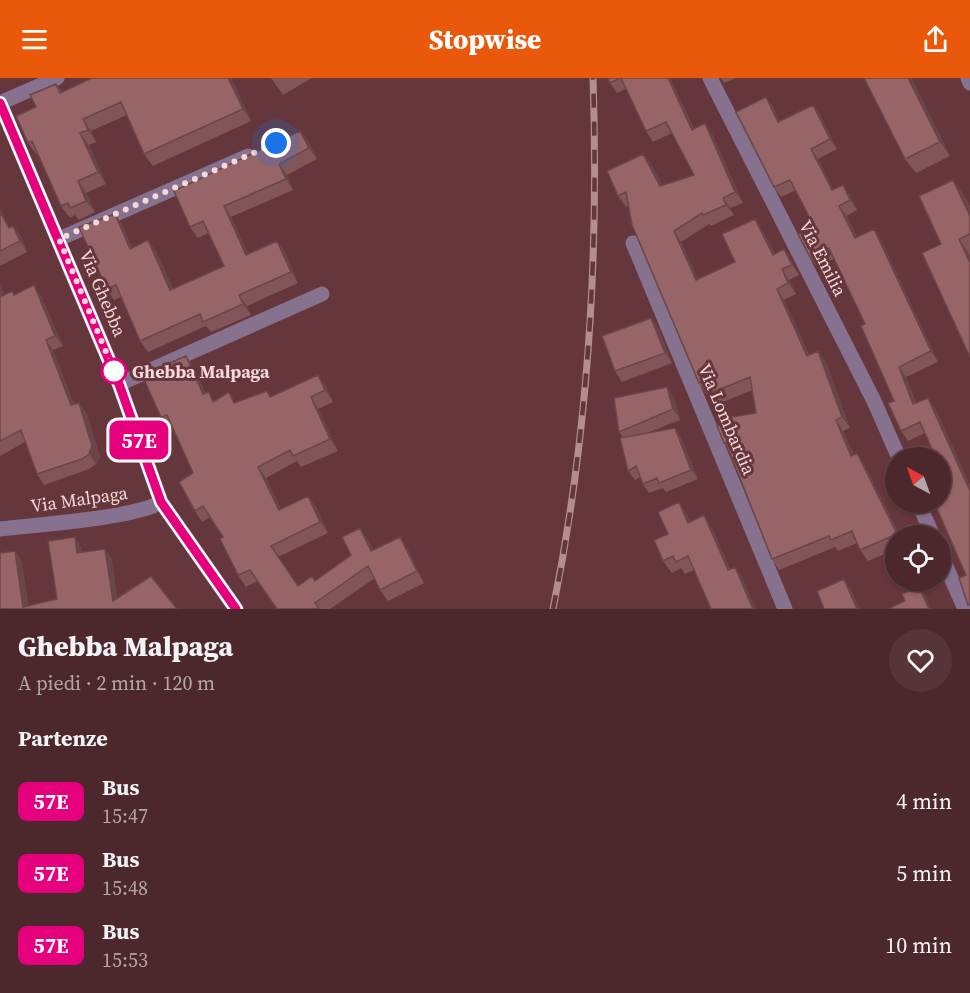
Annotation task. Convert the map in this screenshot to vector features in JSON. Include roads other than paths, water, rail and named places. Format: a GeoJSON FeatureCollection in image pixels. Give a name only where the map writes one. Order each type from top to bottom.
{"type":"FeatureCollection","features":[{"type":"Feature","properties":{"kind":"street"},"geometry":{"type":"LineString","coordinates":[[0,103],[57,78]]}},
{"type":"Feature","properties":{"kind":"street","name":"Via Emilia"},"geometry":{"type":"LineString","coordinates":[[710,78],[874,401],[894,447]]}},
{"type":"Feature","properties":{"kind":"street"},"geometry":{"type":"LineString","coordinates":[[968,78],[970,83]]}},
{"type":"Feature","properties":{"kind":"street","name":"Via Ghebba"},"geometry":{"type":"LineString","coordinates":[[0,103],[119,384],[161,502],[236,609]]}},
{"type":"Feature","properties":{"kind":"street"},"geometry":{"type":"LineString","coordinates":[[59,239],[266,148]]}},
{"type":"Feature","properties":{"kind":"street","name":"Via Lombardia"},"geometry":{"type":"LineString","coordinates":[[633,243],[785,609]]}},
{"type":"Feature","properties":{"kind":"street"},"geometry":{"type":"LineString","coordinates":[[119,384],[322,294]]}},
{"type":"Feature","properties":{"kind":"street","name":"Via Malpaga"},"geometry":{"type":"LineString","coordinates":[[0,529],[132,512],[161,502]]}},
{"type":"Feature","properties":{"kind":"street"},"geometry":{"type":"LineString","coordinates":[[951,578],[965,609]]}},
{"type":"Feature","properties":{"kind":"railway"},"geometry":{"type":"LineString","coordinates":[[553,609],[575,478],[588,345],[594,211],[593,78]]}},
{"type":"Feature","properties":{"kind":"place","name":"Ghebba Malpaga"},"geometry":{"type":"Point","coordinates":[114,371]}}]}
